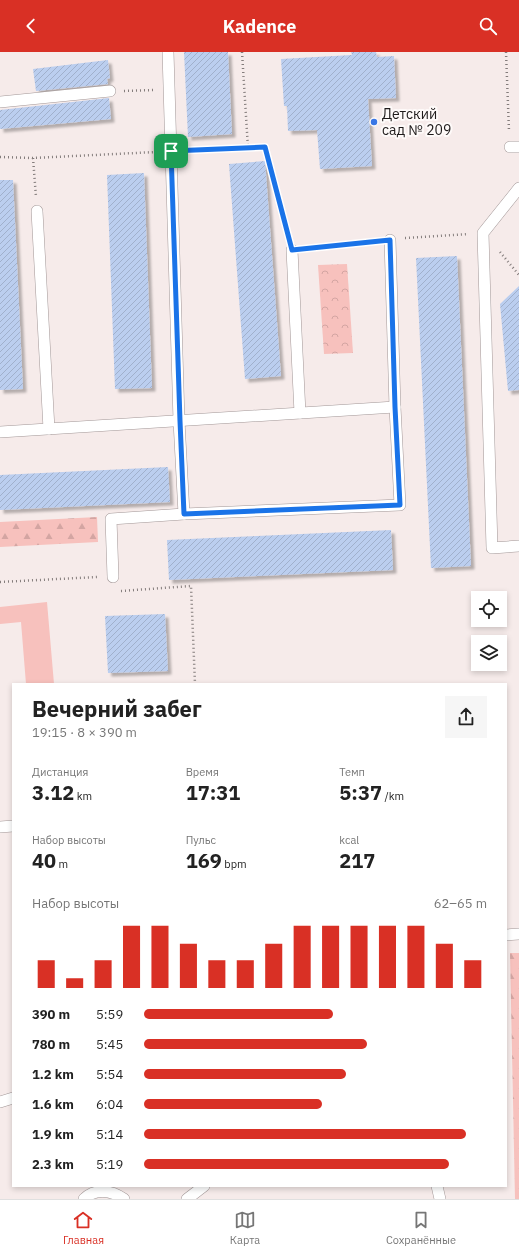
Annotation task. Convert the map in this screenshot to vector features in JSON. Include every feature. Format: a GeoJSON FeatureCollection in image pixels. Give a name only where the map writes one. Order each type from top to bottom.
{"type":"FeatureCollection","features":[{"type":"Feature","properties":{"kind":"lane"},"geometry":{"type":"LineString","coordinates":[[168,52],[184,514]]}},
{"type":"Feature","properties":{"kind":"lane"},"geometry":{"type":"LineString","coordinates":[[2,99],[110,91]]}},
{"type":"Feature","properties":{"kind":"lane"},"geometry":{"type":"LineString","coordinates":[[519,188],[483,233],[492,548],[519,546]]}},
{"type":"Feature","properties":{"kind":"lane"},"geometry":{"type":"LineString","coordinates":[[38,211],[49,429]]}},
{"type":"Feature","properties":{"kind":"lane"},"geometry":{"type":"LineString","coordinates":[[113,577],[111,519],[184,514],[400,505],[395,407],[390,240]]}},
{"type":"Feature","properties":{"kind":"lane"},"geometry":{"type":"LineString","coordinates":[[292,250],[300,413]]}},
{"type":"Feature","properties":{"kind":"lane"},"geometry":{"type":"LineString","coordinates":[[0,432],[395,407]]}},
{"type":"Feature","properties":{"kind":"lane"},"geometry":{"type":"LineString","coordinates":[[0,827],[12,826]]}},
{"type":"Feature","properties":{"kind":"lane"},"geometry":{"type":"LineString","coordinates":[[507,935],[519,934]]}},
{"type":"Feature","properties":{"kind":"lane"},"geometry":{"type":"LineString","coordinates":[[0,1102],[12,1098]]}},
{"type":"Feature","properties":{"kind":"lane"},"geometry":{"type":"LineString","coordinates":[[188,1199],[203,1187]]}},
{"type":"Feature","properties":{"kind":"lane"},"geometry":{"type":"LineString","coordinates":[[438,1187],[440,1199]]}},
{"type":"Feature","properties":{"kind":"lane"},"geometry":{"type":"LineString","coordinates":[[84,1199],[95,1192],[105,1191],[114,1193],[124,1199]]}},
{"type":"Feature","properties":{"kind":"path"},"geometry":{"type":"LineString","coordinates":[[242,52],[248,148]]}},
{"type":"Feature","properties":{"kind":"path"},"geometry":{"type":"LineString","coordinates":[[506,52],[514,147]]}},
{"type":"Feature","properties":{"kind":"path"},"geometry":{"type":"LineString","coordinates":[[110,91],[169,90]]}},
{"type":"Feature","properties":{"kind":"path"},"geometry":{"type":"LineString","coordinates":[[0,157],[33,158],[265,147],[292,250],[438,235],[483,233],[519,275]]}},
{"type":"Feature","properties":{"kind":"path"},"geometry":{"type":"LineString","coordinates":[[33,158],[38,211]]}},
{"type":"Feature","properties":{"kind":"path"},"geometry":{"type":"LineString","coordinates":[[0,582],[113,577],[114,592],[191,586],[195,683]]}},
{"type":"Feature","properties":{"kind":"green space"},"geometry":{"type":"Polygon","coordinates":[[[347,264],[353,353],[324,354],[318,265],[347,264]]]}},
{"type":"Feature","properties":{"kind":"green space"},"geometry":{"type":"Polygon","coordinates":[[[97,517],[98,542],[0,547],[0,522],[97,517]]]}},
{"type":"Feature","properties":{"kind":"green space"},"geometry":{"type":"Polygon","coordinates":[[[47,602],[54,683],[26,683],[21,622],[0,624],[0,607],[47,602]]]}},
{"type":"Feature","properties":{"kind":"green space"},"geometry":{"type":"Polygon","coordinates":[[[510,953],[519,953],[519,1199],[515,1199],[510,953]]]}},
{"type":"Feature","properties":{"kind":"building"},"geometry":{"type":"Polygon","coordinates":[[[184,52],[228,52],[232,134],[188,137],[184,52]]]}},
{"type":"Feature","properties":{"kind":"building"},"geometry":{"type":"Polygon","coordinates":[[[351,52],[376,52],[377,57],[394,56],[396,98],[368,99],[372,166],[320,169],[317,130],[288,131],[287,106],[284,106],[281,59],[352,55],[351,52]]]}},
{"type":"Feature","properties":{"kind":"building"},"geometry":{"type":"Polygon","coordinates":[[[108,60],[110,78],[107,79],[108,84],[36,91],[33,69],[108,60]]]}},
{"type":"Feature","properties":{"kind":"building"},"geometry":{"type":"Polygon","coordinates":[[[109,98],[111,119],[0,129],[0,110],[109,98]]]}},
{"type":"Feature","properties":{"kind":"building"},"geometry":{"type":"Polygon","coordinates":[[[265,161],[281,376],[245,379],[229,164],[265,161]]]}},
{"type":"Feature","properties":{"kind":"building"},"geometry":{"type":"Polygon","coordinates":[[[144,173],[152,388],[115,389],[107,175],[144,173]]]}},
{"type":"Feature","properties":{"kind":"building"},"geometry":{"type":"Polygon","coordinates":[[[0,180],[13,180],[23,389],[0,390],[0,180]]]}},
{"type":"Feature","properties":{"kind":"building"},"geometry":{"type":"Polygon","coordinates":[[[457,256],[471,566],[431,568],[416,258],[457,256]]]}},
{"type":"Feature","properties":{"kind":"building"},"geometry":{"type":"Polygon","coordinates":[[[519,286],[519,390],[508,391],[500,304],[519,286]]]}},
{"type":"Feature","properties":{"kind":"building"},"geometry":{"type":"Polygon","coordinates":[[[168,467],[170,502],[0,510],[0,475],[168,467]]]}},
{"type":"Feature","properties":{"kind":"building"},"geometry":{"type":"Polygon","coordinates":[[[391,530],[393,570],[169,580],[167,540],[391,530]]]}},
{"type":"Feature","properties":{"kind":"building"},"geometry":{"type":"Polygon","coordinates":[[[165,614],[168,671],[108,673],[105,616],[165,614]]]}},
{"type":"Feature","properties":{"kind":"place","name":"Детский сад № 209"},"geometry":{"type":"Point","coordinates":[374,122]}},
{"type":"Feature","properties":{"kind":"route"},"geometry":{"type":"LineString","coordinates":[[265,147],[292,250],[390,240],[395,407],[400,505],[184,514],[171,151],[265,147]]}}]}
